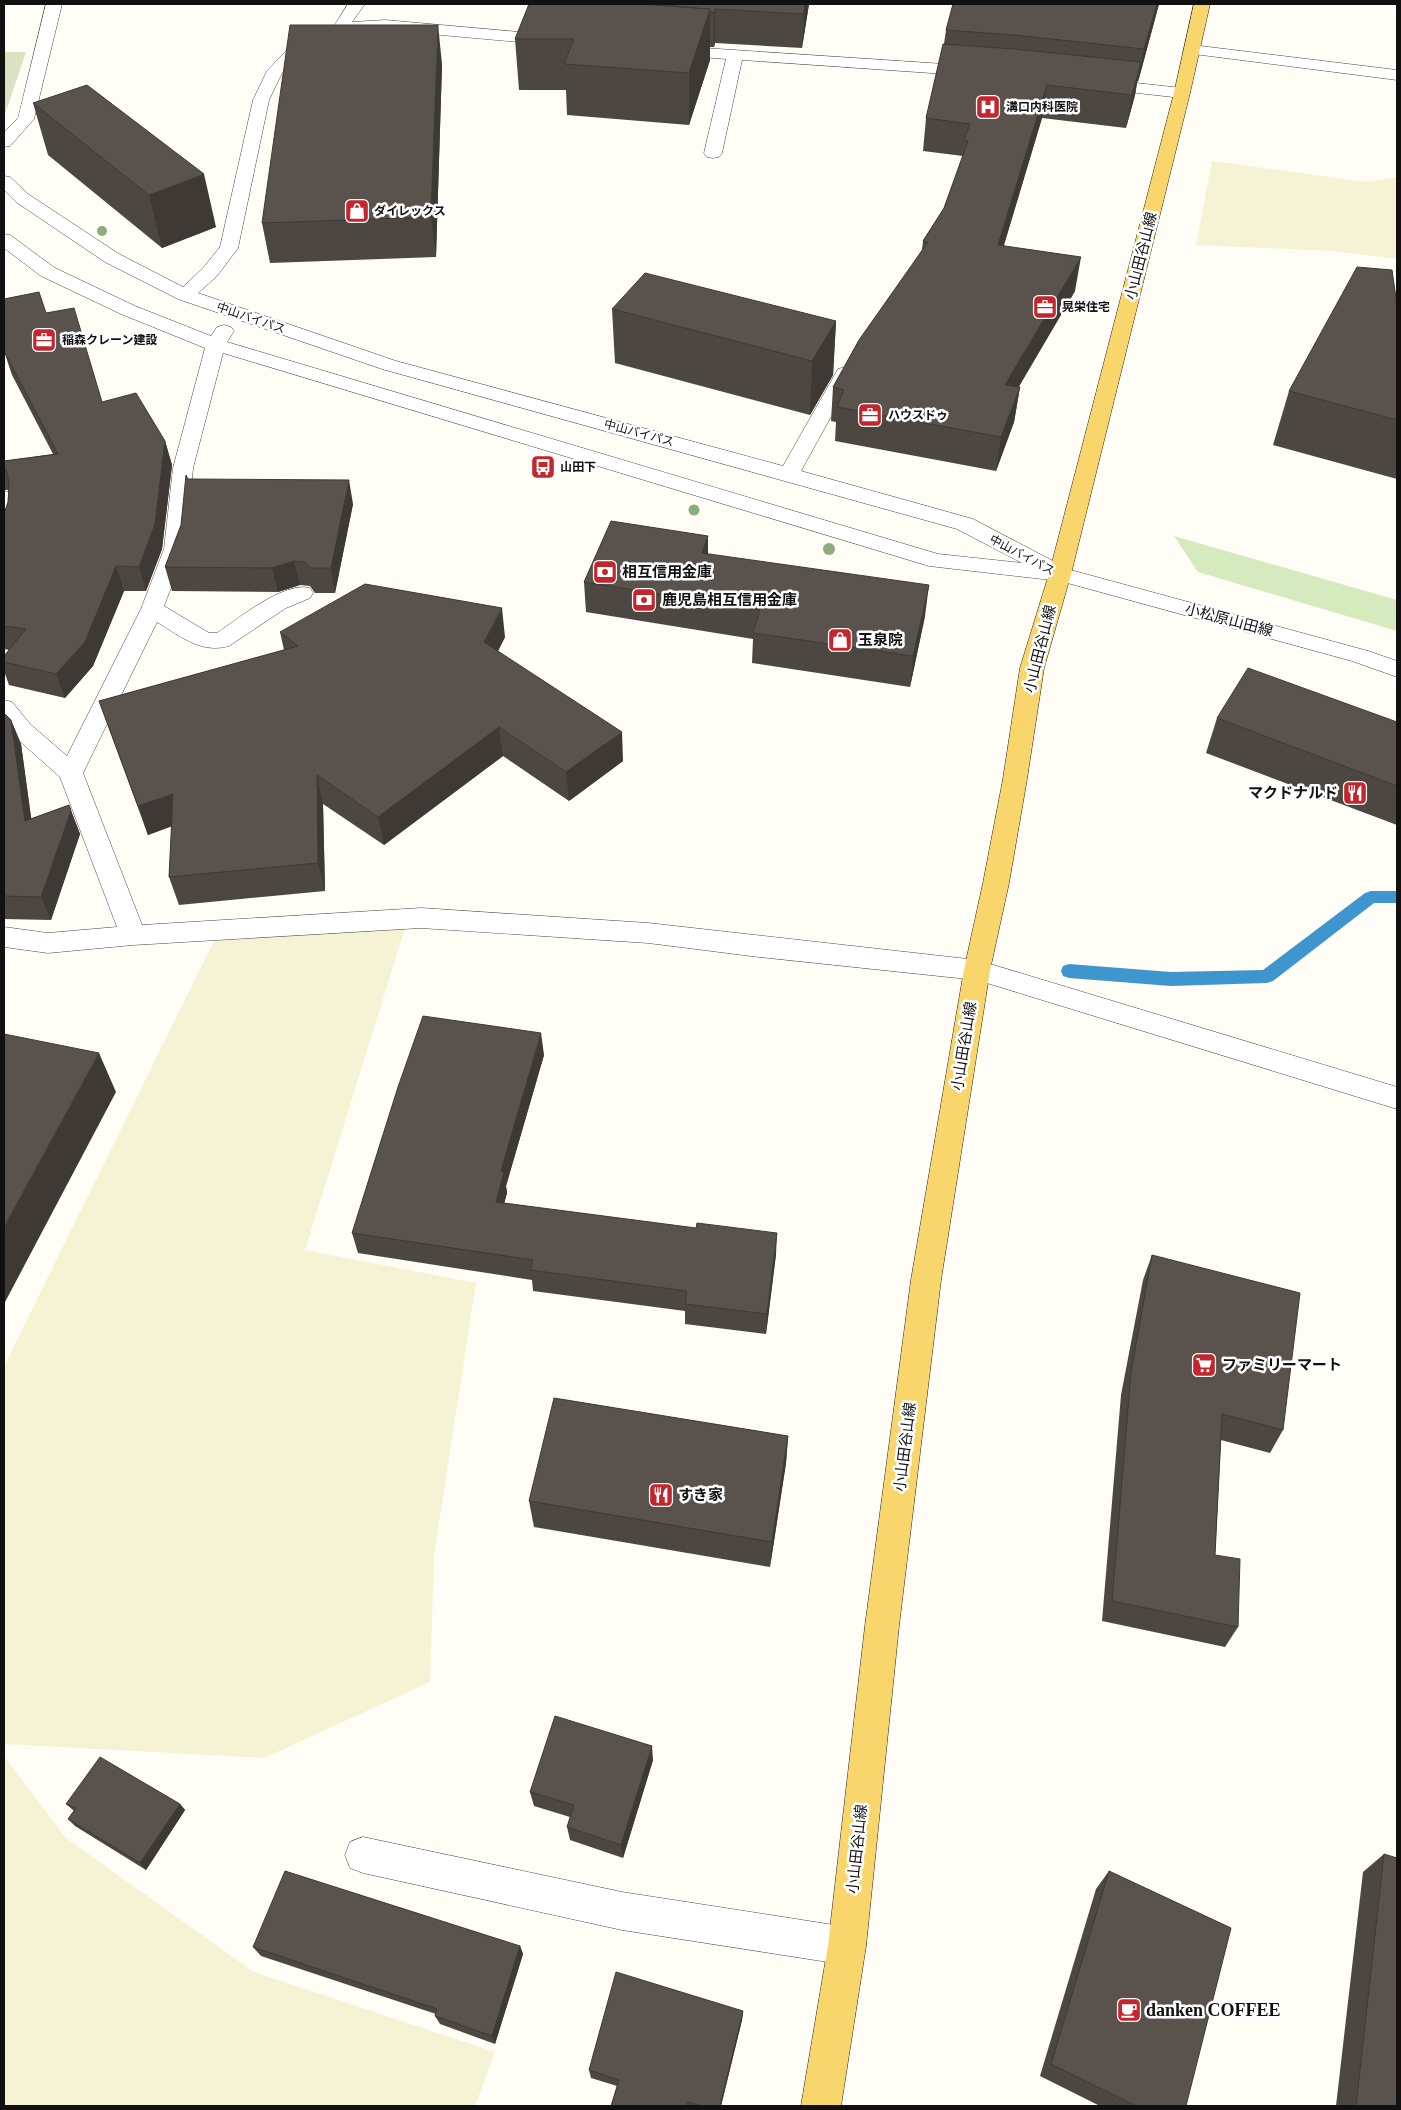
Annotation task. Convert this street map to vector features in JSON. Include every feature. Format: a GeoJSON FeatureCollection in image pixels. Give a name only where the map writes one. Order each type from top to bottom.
{"type":"FeatureCollection","features":[{"type":"Feature","properties":{"kind":"main road","name":"小山田谷山線"},"geometry":{"type":"LineString","coordinates":[[821,2106],[847,1946],[882,1626],[926,1280],[977,970],[1002,855],[1032,668],[1060,574],[1182,93],[1202,4]]}},
{"type":"Feature","properties":{"kind":"street"},"geometry":{"type":"LineString","coordinates":[[4,142],[26,119],[54,4]]}},
{"type":"Feature","properties":{"kind":"street"},"geometry":{"type":"LineString","coordinates":[[340,29],[351,9],[357,4]]}},
{"type":"Feature","properties":{"kind":"street"},"geometry":{"type":"LineString","coordinates":[[185,295],[210,272],[229,248],[261,100],[275,71],[291,55],[340,29],[354,26],[385,25],[573,42]]}},
{"type":"Feature","properties":{"kind":"street"},"geometry":{"type":"LineString","coordinates":[[659,50],[991,72]]}},
{"type":"Feature","properties":{"kind":"street"},"geometry":{"type":"LineString","coordinates":[[1192,50],[1397,75]]}},
{"type":"Feature","properties":{"kind":"street"},"geometry":{"type":"LineString","coordinates":[[713,153],[735,56]]}},
{"type":"Feature","properties":{"kind":"street"},"geometry":{"type":"LineString","coordinates":[[1082,82],[1182,93]]}},
{"type":"Feature","properties":{"kind":"street","name":"中山バイパス"},"geometry":{"type":"LineString","coordinates":[[4,181],[22,198],[112,258],[185,295],[389,364],[965,524],[1060,574]]}},
{"type":"Feature","properties":{"kind":"street","name":"中山バイパス"},"geometry":{"type":"LineString","coordinates":[[4,239],[48,272],[128,310],[215,345],[936,560],[1060,574]]}},
{"type":"Feature","properties":{"kind":"street"},"geometry":{"type":"LineString","coordinates":[[71,773],[152,609],[175,549],[183,468],[215,345],[236,312]]}},
{"type":"Feature","properties":{"kind":"street"},"geometry":{"type":"LineString","coordinates":[[789,474],[846,373]]}},
{"type":"Feature","properties":{"kind":"street"},"geometry":{"type":"LineString","coordinates":[[4,498],[4,530]]}},
{"type":"Feature","properties":{"kind":"street","name":"小松原山田線"},"geometry":{"type":"LineString","coordinates":[[1060,574],[1360,656],[1397,669]]}},
{"type":"Feature","properties":{"kind":"street"},"geometry":{"type":"LineString","coordinates":[[152,609],[204,640],[221,641],[278,603],[302,593]]}},
{"type":"Feature","properties":{"kind":"street"},"geometry":{"type":"LineString","coordinates":[[4,708],[22,730],[71,773],[133,935]]}},
{"type":"Feature","properties":{"kind":"street"},"geometry":{"type":"LineString","coordinates":[[4,937],[48,943],[133,935],[366,920],[440,918],[648,933],[759,947],[977,970],[1397,1098]]}},
{"type":"Feature","properties":{"kind":"street"},"geometry":{"type":"LineString","coordinates":[[363,1855],[622,1911],[847,1946]]}},
{"type":"Feature","properties":{"kind":"shaded area"},"geometry":{"type":"Polygon","coordinates":[[[1212,161],[1367,182],[1397,177],[1397,259],[1333,251],[1196,245],[1212,161]]]}},
{"type":"Feature","properties":{"kind":"shaded area"},"geometry":{"type":"Polygon","coordinates":[[[406,925],[305,1250],[476,1283],[434,1556],[430,1682],[264,1758],[4,1744],[4,1366],[214,941],[406,925]]]}},
{"type":"Feature","properties":{"kind":"shaded area"},"geometry":{"type":"Polygon","coordinates":[[[4,1756],[66,1838],[254,1972],[495,2052],[475,2106],[4,2106],[4,1756]]]}},
{"type":"Feature","properties":{"kind":"green space"},"geometry":{"type":"Polygon","coordinates":[[[4,52],[26,52],[5,114],[4,112],[4,52]]]}},
{"type":"Feature","properties":{"kind":"green space"},"geometry":{"type":"Polygon","coordinates":[[[1174,536],[1397,600],[1397,631],[1198,572],[1174,536]]]}},
{"type":"Feature","properties":{"kind":"building"},"geometry":{"type":"Polygon","coordinates":[[[529,4],[641,4],[710,9],[689,73],[564,64],[574,39],[515,39],[529,4]]]}},
{"type":"Feature","properties":{"kind":"building"},"geometry":{"type":"Polygon","coordinates":[[[649,4],[805,4],[804,14],[715,9],[714,13],[710,12],[710,9],[649,4]]]}},
{"type":"Feature","properties":{"kind":"building"},"geometry":{"type":"Polygon","coordinates":[[[953,4],[1157,4],[1144,49],[1014,35],[946,30],[953,4]]]}},
{"type":"Feature","properties":{"kind":"building"},"geometry":{"type":"Polygon","coordinates":[[[290,25],[438,25],[431,217],[262,223],[290,25]]]}},
{"type":"Feature","properties":{"kind":"building"},"geometry":{"type":"Polygon","coordinates":[[[943,44],[1141,62],[1132,95],[1047,85],[998,245],[1081,257],[1005,385],[1020,387],[1001,437],[837,407],[844,390],[833,387],[859,340],[928,242],[923,241],[944,208],[968,141],[964,140],[970,124],[926,118],[943,44]]]}},
{"type":"Feature","properties":{"kind":"building"},"geometry":{"type":"Polygon","coordinates":[[[87,85],[204,174],[149,195],[33,103],[87,85]]]}},
{"type":"Feature","properties":{"kind":"building"},"geometry":{"type":"Polygon","coordinates":[[[1357,267],[1392,270],[1397,305],[1397,420],[1289,391],[1357,267]]]}},
{"type":"Feature","properties":{"kind":"building"},"geometry":{"type":"Polygon","coordinates":[[[645,273],[836,321],[812,361],[612,309],[645,273]]]}},
{"type":"Feature","properties":{"kind":"building"},"geometry":{"type":"Polygon","coordinates":[[[39,292],[46,313],[74,308],[102,402],[136,393],[165,441],[155,524],[139,567],[116,566],[85,642],[56,674],[4,662],[4,656],[26,629],[4,626],[4,512],[8,502],[9,484],[4,461],[58,454],[4,351],[4,299],[39,292]]]}},
{"type":"Feature","properties":{"kind":"building"},"geometry":{"type":"Polygon","coordinates":[[[186,475],[188,479],[349,480],[331,568],[310,568],[305,562],[294,561],[272,568],[165,567],[181,525],[186,475]]]}},
{"type":"Feature","properties":{"kind":"building"},"geometry":{"type":"Polygon","coordinates":[[[611,521],[708,536],[702,553],[929,585],[913,656],[753,633],[760,610],[584,582],[611,521]]]}},
{"type":"Feature","properties":{"kind":"building"},"geometry":{"type":"Polygon","coordinates":[[[365,584],[502,608],[484,642],[622,732],[566,772],[499,727],[378,817],[317,775],[318,863],[169,877],[173,794],[138,806],[99,701],[298,646],[280,632],[365,584]]]}},
{"type":"Feature","properties":{"kind":"building"},"geometry":{"type":"Polygon","coordinates":[[[1248,668],[1397,722],[1397,786],[1217,718],[1248,668]]]}},
{"type":"Feature","properties":{"kind":"building"},"geometry":{"type":"Polygon","coordinates":[[[4,713],[11,720],[25,821],[69,805],[71,811],[41,897],[4,896],[4,713]]]}},
{"type":"Feature","properties":{"kind":"building"},"geometry":{"type":"Polygon","coordinates":[[[423,1016],[541,1033],[501,1171],[504,1172],[496,1202],[696,1228],[697,1223],[777,1233],[767,1314],[685,1304],[687,1291],[530,1270],[533,1260],[352,1233],[398,1087],[423,1016]]]}},
{"type":"Feature","properties":{"kind":"building"},"geometry":{"type":"Polygon","coordinates":[[[4,1034],[99,1053],[4,1227],[4,1034]]]}},
{"type":"Feature","properties":{"kind":"building"},"geometry":{"type":"Polygon","coordinates":[[[1152,1255],[1300,1293],[1283,1430],[1222,1414],[1215,1555],[1240,1559],[1238,1627],[1112,1601],[1131,1372],[1152,1255]]]}},
{"type":"Feature","properties":{"kind":"building","name":"すき家"},"geometry":{"type":"Polygon","coordinates":[[[554,1398],[788,1436],[772,1542],[529,1501],[554,1398]]]}},
{"type":"Feature","properties":{"kind":"building"},"geometry":{"type":"Polygon","coordinates":[[[555,1716],[652,1746],[621,1845],[567,1827],[574,1805],[530,1792],[555,1716]]]}},
{"type":"Feature","properties":{"kind":"building"},"geometry":{"type":"Polygon","coordinates":[[[100,1757],[180,1804],[140,1863],[68,1819],[76,1808],[66,1804],[100,1757]]]}},
{"type":"Feature","properties":{"kind":"building"},"geometry":{"type":"Polygon","coordinates":[[[1384,1854],[1397,1858],[1397,2106],[1356,2106],[1384,1854]]]}},
{"type":"Feature","properties":{"kind":"building"},"geometry":{"type":"Polygon","coordinates":[[[285,1871],[520,1946],[492,2036],[435,2016],[437,2009],[253,1947],[285,1871]]]}},
{"type":"Feature","properties":{"kind":"building","name":"danken COFFEE"},"geometry":{"type":"Polygon","coordinates":[[[1109,1871],[1231,1928],[1186,2106],[1136,2106],[1051,2064],[1109,1871]]]}},
{"type":"Feature","properties":{"kind":"building"},"geometry":{"type":"Polygon","coordinates":[[[616,1972],[743,2011],[720,2106],[702,2106],[688,2102],[687,2106],[611,2106],[619,2080],[589,2070],[616,1972]]]}},
{"type":"Feature","properties":{"kind":"waterway"},"geometry":{"type":"LineString","coordinates":[[1069,971],[1171,979],[1267,976],[1371,897],[1397,897]]}},
{"type":"Feature","properties":{"kind":"place","name":"溝口内科医院"},"geometry":{"type":"Point","coordinates":[988,107]}},
{"type":"Feature","properties":{"kind":"place","name":"ダイレックス"},"geometry":{"type":"Point","coordinates":[357,211]}},
{"type":"Feature","properties":{"kind":"place","name":"晃栄住宅"},"geometry":{"type":"Point","coordinates":[1045,307]}},
{"type":"Feature","properties":{"kind":"place","name":"稲森クレーン建設"},"geometry":{"type":"Point","coordinates":[44,340]}},
{"type":"Feature","properties":{"kind":"place","name":"ハウスドゥ"},"geometry":{"type":"Point","coordinates":[870,415]}},
{"type":"Feature","properties":{"kind":"place","name":"山田下"},"geometry":{"type":"Point","coordinates":[543,467]}},
{"type":"Feature","properties":{"kind":"place","name":"相互信用金庫"},"geometry":{"type":"Point","coordinates":[605,572]}},
{"type":"Feature","properties":{"kind":"place","name":"鹿児島相互信用金庫"},"geometry":{"type":"Point","coordinates":[644,600]}},
{"type":"Feature","properties":{"kind":"place","name":"玉泉院"},"geometry":{"type":"Point","coordinates":[840,640]}},
{"type":"Feature","properties":{"kind":"place","name":"マクドナルド"},"geometry":{"type":"Point","coordinates":[1355,793]}},
{"type":"Feature","properties":{"kind":"place","name":"ファミリーマート"},"geometry":{"type":"Point","coordinates":[1204,1365]}},
{"type":"Feature","properties":{"kind":"place","name":"すき家"},"geometry":{"type":"Point","coordinates":[661,1495]}},
{"type":"Feature","properties":{"kind":"place","name":"danken COFFEE"},"geometry":{"type":"Point","coordinates":[1129,2010]}}]}
